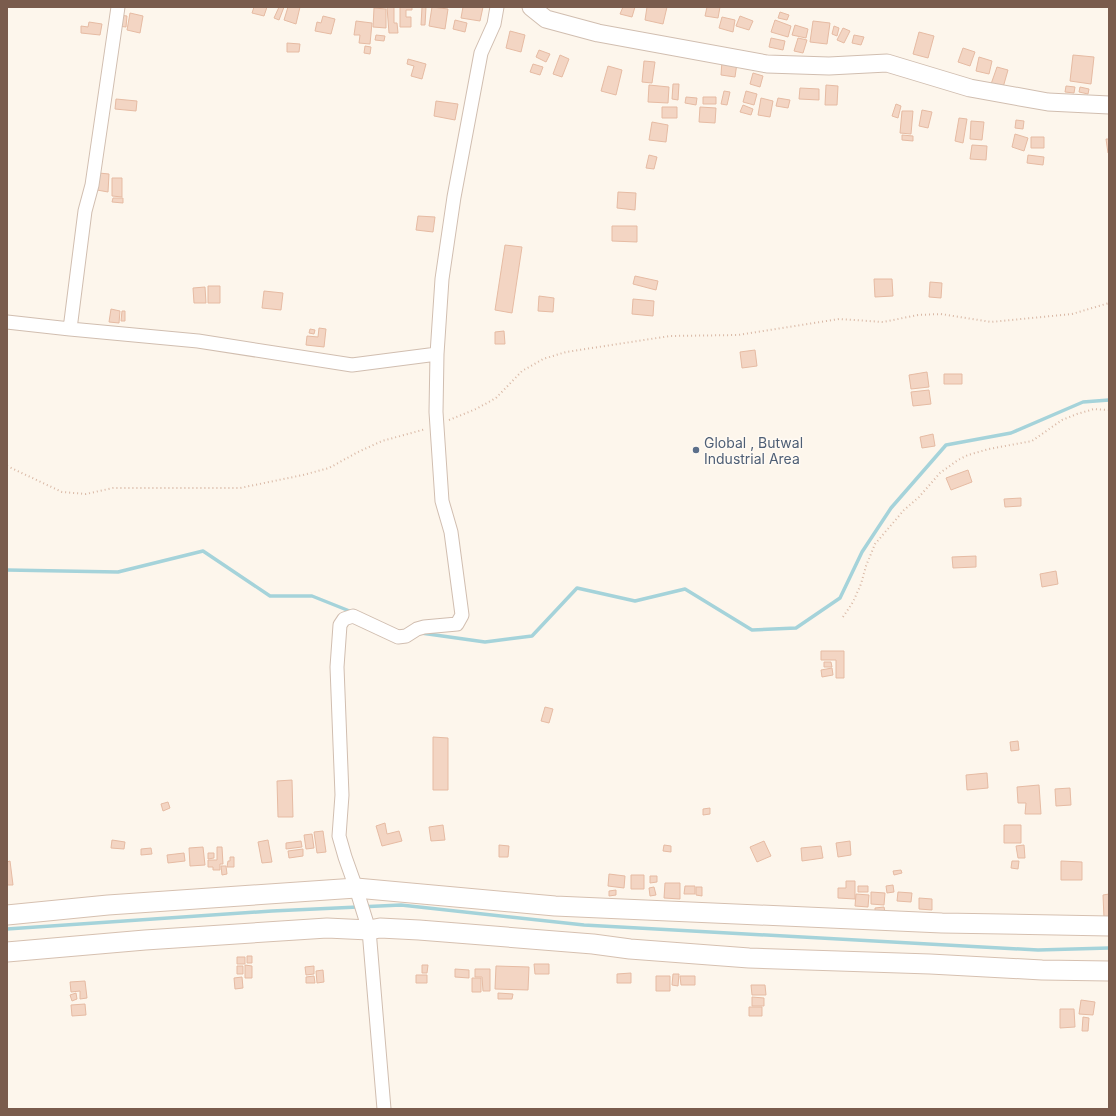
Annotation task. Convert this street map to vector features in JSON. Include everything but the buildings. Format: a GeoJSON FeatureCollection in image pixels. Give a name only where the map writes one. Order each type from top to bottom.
{"type":"FeatureCollection","features":[{"type":"Feature","properties":{"kind":"main road"},"geometry":{"type":"LineString","coordinates":[[7,915],[108,905],[357,892],[555,906],[942,923],[1109,926]]}},
{"type":"Feature","properties":{"kind":"main road"},"geometry":{"type":"LineString","coordinates":[[7,952],[145,940],[327,928],[366,921],[380,928],[749,958],[938,964],[1042,970],[1109,971]]}},
{"type":"Feature","properties":{"kind":"street"},"geometry":{"type":"LineString","coordinates":[[70,329],[85,211],[92,185],[118,7]]}},
{"type":"Feature","properties":{"kind":"street"},"geometry":{"type":"LineString","coordinates":[[384,1109],[366,921],[339,836],[342,795],[338,667],[340,625],[344,619],[353,616],[398,637],[424,627],[457,624],[462,615],[451,532],[442,501],[436,412],[437,354],[442,279],[454,196],[481,52],[494,24],[496,7]]}},
{"type":"Feature","properties":{"kind":"street"},"geometry":{"type":"LineString","coordinates":[[531,7],[546,19],[598,33],[767,64],[829,66],[887,63],[970,88],[1048,102],[1109,105]]}},
{"type":"Feature","properties":{"kind":"street"},"geometry":{"type":"LineString","coordinates":[[7,322],[198,341],[352,365],[437,354]]}},
{"type":"Feature","properties":{"kind":"path"},"geometry":{"type":"LineString","coordinates":[[7,466],[62,492],[86,494],[113,488],[240,488],[329,468],[358,452],[382,442],[437,426],[476,409],[496,398],[522,371],[542,358],[566,352],[670,336],[738,335],[839,319],[882,322],[918,315],[941,314],[991,322],[1072,314],[1109,303]]}},
{"type":"Feature","properties":{"kind":"path"},"geometry":{"type":"LineString","coordinates":[[843,617],[853,602],[861,584],[874,544],[940,473],[958,460],[968,455],[989,449],[1032,441],[1062,420],[1077,414],[1094,409],[1109,410]]}},
{"type":"Feature","properties":{"kind":"waterway"},"geometry":{"type":"LineString","coordinates":[[421,633],[485,642],[532,636],[577,588],[635,601],[685,589],[752,630],[796,628],[840,598],[862,552],[891,508],[946,445],[1011,433],[1083,402],[1109,400]]}},
{"type":"Feature","properties":{"kind":"waterway"},"geometry":{"type":"LineString","coordinates":[[7,570],[118,572],[203,551],[270,596],[312,596],[352,612]]}},
{"type":"Feature","properties":{"kind":"waterway"},"geometry":{"type":"LineString","coordinates":[[7,929],[272,911],[401,905],[584,925],[1038,950],[1109,948]]}},
{"type":"Feature","properties":{"kind":"place","name":"Global , Butwal Industrial Area"},"geometry":{"type":"Point","coordinates":[696,450]}}]}
